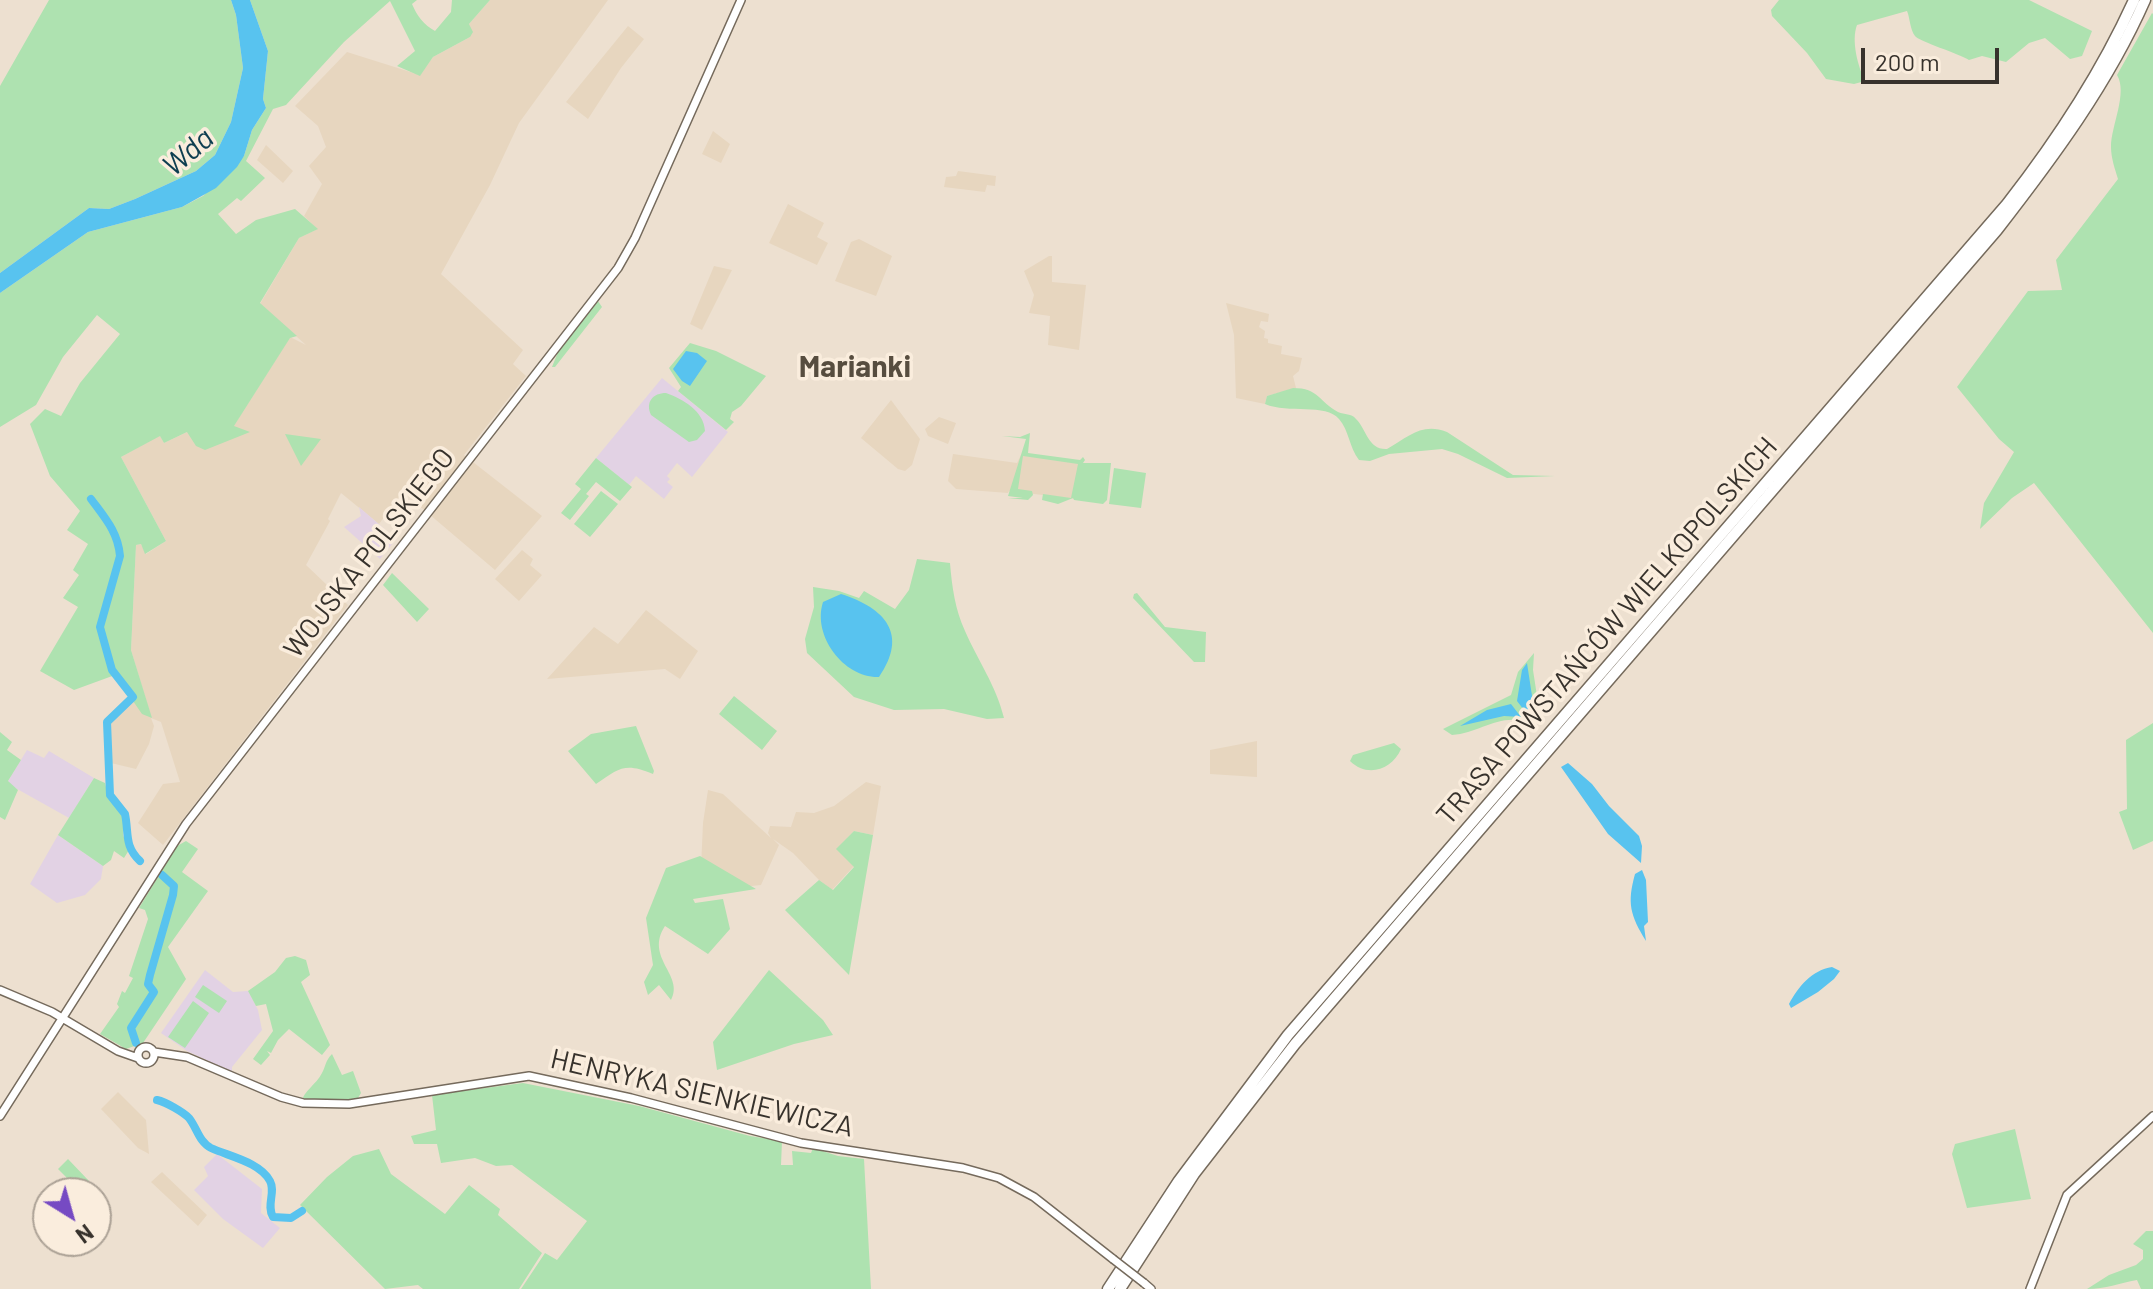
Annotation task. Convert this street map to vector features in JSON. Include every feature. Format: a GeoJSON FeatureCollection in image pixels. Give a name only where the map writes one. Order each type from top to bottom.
{"type":"FeatureCollection","features":[{"type":"Feature","properties":{"kind":"highway","name":"TRASA POWSTAŃCÓW WIELKOPOLSKICH"},"geometry":{"type":"LineString","coordinates":[[2120,40],[2134,0]]}},
{"type":"Feature","properties":{"kind":"highway","name":"TRASA POWSTAŃCÓW WIELKOPOLSKICH"},"geometry":{"type":"LineString","coordinates":[[1120,1289],[1194,1174],[1295,1044],[1997,230],[2074,126],[2145,0]]}},
{"type":"Feature","properties":{"kind":"highway","name":"TRASA POWSTAŃCÓW WIELKOPOLSKICH"},"geometry":{"type":"LineString","coordinates":[[1108,1289],[1178,1182],[1288,1035],[2007,204],[2106,66]]}},
{"type":"Feature","properties":{"kind":"street","name":"WOJSKA POLSKIEGO"},"geometry":{"type":"LineString","coordinates":[[0,1116],[186,824],[618,268],[635,238],[741,0]]}},
{"type":"Feature","properties":{"kind":"street"},"geometry":{"type":"LineString","coordinates":[[0,990],[61,1017],[127,1055],[138,1055],[147,1064],[154,1054],[146,1047],[138,1055]]}},
{"type":"Feature","properties":{"kind":"street","name":"HENRYKA SIENKIEWICZA"},"geometry":{"type":"LineString","coordinates":[[154,1054],[187,1057],[281,1097],[303,1103],[343,1104],[529,1076],[631,1098],[801,1143],[963,1168],[999,1178],[1034,1197],[1148,1286]]}},
{"type":"Feature","properties":{"kind":"street"},"geometry":{"type":"LineString","coordinates":[[2030,1289],[2067,1195],[2153,1116]]}},
{"type":"Feature","properties":{"kind":"shaded area"},"geometry":{"type":"Polygon","coordinates":[[[490,0],[608,0],[519,123],[490,185],[441,274],[523,350],[513,364],[526,376],[464,455],[542,516],[495,570],[403,492],[379,524],[341,493],[306,565],[348,605],[163,845],[138,823],[163,784],[180,782],[161,722],[151,718],[154,726],[149,744],[136,769],[111,763],[109,745],[108,722],[135,699],[151,717],[131,650],[136,545],[141,544],[146,554],[166,541],[121,457],[160,435],[164,443],[187,432],[248,432],[233,427],[290,337],[306,345],[260,304],[299,238],[317,229],[304,216],[322,184],[309,166],[326,147],[318,126],[295,106],[347,52],[420,75],[433,57],[470,37],[469,24],[490,0]]]}},
{"type":"Feature","properties":{"kind":"shaded area"},"geometry":{"type":"Polygon","coordinates":[[[628,26],[644,39],[588,119],[566,102],[628,26]]]}},
{"type":"Feature","properties":{"kind":"shaded area"},"geometry":{"type":"Polygon","coordinates":[[[713,131],[730,144],[721,163],[702,154],[713,131]]]}},
{"type":"Feature","properties":{"kind":"shaded area"},"geometry":{"type":"Polygon","coordinates":[[[266,145],[293,171],[283,183],[257,160],[266,145]]]}},
{"type":"Feature","properties":{"kind":"shaded area"},"geometry":{"type":"Polygon","coordinates":[[[958,171],[996,176],[995,186],[987,185],[985,192],[944,187],[946,177],[956,176],[958,171]]]}},
{"type":"Feature","properties":{"kind":"shaded area"},"geometry":{"type":"Polygon","coordinates":[[[788,204],[824,223],[817,237],[828,243],[817,265],[769,243],[788,204]]]}},
{"type":"Feature","properties":{"kind":"shaded area"},"geometry":{"type":"Polygon","coordinates":[[[859,239],[892,256],[876,296],[835,281],[851,242],[859,239]]]}},
{"type":"Feature","properties":{"kind":"shaded area"},"geometry":{"type":"Polygon","coordinates":[[[1052,256],[1052,282],[1086,285],[1079,350],[1048,345],[1050,316],[1029,313],[1034,295],[1024,271],[1052,256]]]}},
{"type":"Feature","properties":{"kind":"shaded area"},"geometry":{"type":"Polygon","coordinates":[[[714,266],[732,270],[702,330],[690,324],[714,266]]]}},
{"type":"Feature","properties":{"kind":"shaded area"},"geometry":{"type":"Polygon","coordinates":[[[1226,303],[1269,314],[1268,322],[1261,321],[1259,327],[1265,331],[1264,338],[1268,339],[1268,343],[1282,346],[1281,354],[1302,358],[1299,371],[1293,376],[1296,388],[1267,396],[1265,404],[1236,398],[1234,335],[1226,303]]]}},
{"type":"Feature","properties":{"kind":"shaded area"},"geometry":{"type":"Polygon","coordinates":[[[662,378],[728,432],[692,477],[677,463],[667,476],[670,479],[667,482],[673,487],[664,499],[636,476],[629,485],[596,458],[662,378]]]}},
{"type":"Feature","properties":{"kind":"shaded area"},"geometry":{"type":"Polygon","coordinates":[[[891,400],[920,439],[912,465],[905,471],[898,469],[861,438],[891,400]]]}},
{"type":"Feature","properties":{"kind":"shaded area"},"geometry":{"type":"Polygon","coordinates":[[[939,417],[956,423],[948,444],[928,436],[925,429],[939,417]]]}},
{"type":"Feature","properties":{"kind":"shaded area"},"geometry":{"type":"Polygon","coordinates":[[[953,454],[1017,463],[1021,455],[1081,463],[1076,499],[1009,491],[956,489],[948,481],[953,454]]]}},
{"type":"Feature","properties":{"kind":"shaded area"},"geometry":{"type":"Polygon","coordinates":[[[359,507],[396,539],[380,559],[344,527],[361,516],[359,507]]]}},
{"type":"Feature","properties":{"kind":"shaded area"},"geometry":{"type":"Polygon","coordinates":[[[522,550],[533,559],[530,565],[542,575],[519,601],[495,579],[522,550]]]}},
{"type":"Feature","properties":{"kind":"shaded area"},"geometry":{"type":"Polygon","coordinates":[[[646,610],[698,651],[680,679],[665,669],[547,679],[594,627],[618,644],[646,610]]]}},
{"type":"Feature","properties":{"kind":"shaded area"},"geometry":{"type":"Polygon","coordinates":[[[1257,741],[1257,777],[1210,774],[1210,750],[1257,741]]]}},
{"type":"Feature","properties":{"kind":"shaded area"},"geometry":{"type":"Polygon","coordinates":[[[27,750],[44,758],[49,751],[94,778],[69,818],[10,785],[8,781],[27,750]]]}},
{"type":"Feature","properties":{"kind":"shaded area"},"geometry":{"type":"Polygon","coordinates":[[[866,782],[881,786],[873,835],[854,831],[837,849],[854,866],[832,890],[793,853],[773,839],[779,845],[761,885],[732,888],[701,868],[708,790],[723,794],[771,838],[768,833],[770,826],[791,827],[796,812],[814,813],[834,806],[866,782]]]}},
{"type":"Feature","properties":{"kind":"shaded area"},"geometry":{"type":"Polygon","coordinates":[[[58,835],[103,866],[101,879],[85,895],[57,903],[30,884],[58,835]]]}},
{"type":"Feature","properties":{"kind":"shaded area"},"geometry":{"type":"Polygon","coordinates":[[[205,970],[233,992],[248,991],[258,1010],[262,1030],[232,1067],[232,1072],[187,1051],[161,1033],[205,970]]]}},
{"type":"Feature","properties":{"kind":"shaded area"},"geometry":{"type":"Polygon","coordinates":[[[118,1092],[146,1120],[149,1154],[138,1148],[101,1109],[118,1092]]]}},
{"type":"Feature","properties":{"kind":"shaded area"},"geometry":{"type":"Polygon","coordinates":[[[217,1154],[262,1189],[261,1213],[280,1228],[263,1248],[223,1219],[194,1190],[208,1176],[204,1167],[217,1154]]]}},
{"type":"Feature","properties":{"kind":"shaded area"},"geometry":{"type":"Polygon","coordinates":[[[162,1172],[207,1215],[198,1226],[151,1182],[162,1172]]]}},
{"type":"Feature","properties":{"kind":"green space"},"geometry":{"type":"Polygon","coordinates":[[[49,0],[231,0],[243,68],[231,122],[215,155],[196,171],[135,199],[109,209],[89,208],[0,273],[0,86],[49,0]]]}},
{"type":"Feature","properties":{"kind":"green space"},"geometry":{"type":"Polygon","coordinates":[[[250,0],[417,0],[412,4],[416,12],[435,31],[451,12],[452,0],[490,0],[469,24],[473,32],[470,37],[433,57],[420,76],[397,66],[415,51],[390,1],[344,42],[286,105],[273,109],[246,161],[265,178],[241,201],[237,198],[218,214],[236,234],[256,220],[295,209],[318,229],[299,238],[260,303],[297,336],[290,338],[234,426],[250,432],[205,450],[196,446],[187,432],[164,443],[160,436],[121,457],[166,541],[145,554],[141,544],[136,545],[131,650],[152,718],[142,714],[115,675],[74,690],[40,671],[78,607],[63,598],[79,575],[73,570],[88,544],[67,530],[80,511],[50,476],[30,424],[45,409],[61,416],[80,383],[120,334],[97,315],[63,357],[36,405],[0,427],[0,293],[88,232],[182,207],[203,196],[244,156],[252,130],[266,108],[263,99],[268,51],[250,0]]]}},
{"type":"Feature","properties":{"kind":"green space"},"geometry":{"type":"Polygon","coordinates":[[[1779,0],[2029,0],[2092,31],[2082,56],[2070,59],[2045,38],[2029,43],[2006,62],[1982,56],[1969,60],[1915,36],[1907,11],[1857,25],[1856,53],[1865,81],[1854,84],[1826,79],[1807,53],[1772,16],[1771,10],[1779,0]]]}},
{"type":"Feature","properties":{"kind":"green space"},"geometry":{"type":"Polygon","coordinates":[[[2152,13],[2153,633],[2034,483],[2012,498],[1980,529],[1984,503],[2014,452],[1999,439],[1957,387],[2028,291],[2062,290],[2056,260],[2118,179],[2111,147],[2121,91],[2117,75],[2152,13]]]}},
{"type":"Feature","properties":{"kind":"green space"},"geometry":{"type":"Polygon","coordinates":[[[598,301],[602,307],[552,367],[558,352],[598,301]]]}},
{"type":"Feature","properties":{"kind":"green space"},"geometry":{"type":"Polygon","coordinates":[[[690,343],[716,351],[766,376],[741,406],[732,412],[730,419],[734,422],[726,430],[678,391],[681,387],[669,368],[690,343]]]}},
{"type":"Feature","properties":{"kind":"green space"},"geometry":{"type":"Polygon","coordinates":[[[1293,388],[1308,390],[1338,412],[1354,417],[1372,443],[1381,448],[1387,449],[1423,430],[1438,429],[1513,475],[1555,476],[1507,478],[1442,449],[1389,454],[1370,461],[1359,460],[1342,423],[1333,414],[1265,404],[1267,396],[1293,388]]]}},
{"type":"Feature","properties":{"kind":"green space"},"geometry":{"type":"Polygon","coordinates":[[[666,393],[686,402],[701,417],[705,431],[697,440],[689,442],[651,415],[651,399],[666,393]]]}},
{"type":"Feature","properties":{"kind":"green space"},"geometry":{"type":"Polygon","coordinates":[[[1030,433],[1028,453],[1080,460],[1083,457],[1083,463],[1111,463],[1107,500],[1103,504],[1073,498],[1058,504],[1042,500],[1043,494],[1071,498],[1078,464],[1023,456],[1018,489],[1032,491],[1033,495],[1028,500],[1008,498],[1023,498],[1008,496],[1026,439],[1002,436],[1020,437],[1030,433]]]}},
{"type":"Feature","properties":{"kind":"green space"},"geometry":{"type":"Polygon","coordinates":[[[285,434],[321,439],[301,466],[285,434]]]}},
{"type":"Feature","properties":{"kind":"green space"},"geometry":{"type":"Polygon","coordinates":[[[596,458],[632,487],[620,501],[596,482],[570,520],[561,513],[581,489],[575,484],[596,458]]]}},
{"type":"Feature","properties":{"kind":"green space"},"geometry":{"type":"Polygon","coordinates":[[[1114,468],[1146,473],[1141,508],[1109,504],[1114,468]]]}},
{"type":"Feature","properties":{"kind":"green space"},"geometry":{"type":"Polygon","coordinates":[[[601,491],[618,504],[590,537],[574,524],[601,491]]]}},
{"type":"Feature","properties":{"kind":"green space"},"geometry":{"type":"Polygon","coordinates":[[[917,559],[950,563],[954,598],[962,623],[992,684],[1004,718],[987,719],[944,709],[894,710],[854,697],[807,653],[805,639],[814,607],[813,587],[859,598],[864,591],[895,609],[909,590],[917,559]]]}},
{"type":"Feature","properties":{"kind":"green space"},"geometry":{"type":"Polygon","coordinates":[[[392,573],[429,609],[417,622],[383,585],[392,573]]]}},
{"type":"Feature","properties":{"kind":"green space"},"geometry":{"type":"Polygon","coordinates":[[[1137,593],[1165,627],[1206,632],[1205,662],[1194,662],[1133,598],[1137,593]]]}},
{"type":"Feature","properties":{"kind":"green space"},"geometry":{"type":"Polygon","coordinates":[[[1534,653],[1533,670],[1539,709],[1528,722],[1507,720],[1452,735],[1443,729],[1511,695],[1518,672],[1534,653]]]}},
{"type":"Feature","properties":{"kind":"green space"},"geometry":{"type":"Polygon","coordinates":[[[734,696],[777,731],[762,750],[719,714],[734,696]]]}},
{"type":"Feature","properties":{"kind":"green space"},"geometry":{"type":"Polygon","coordinates":[[[2153,723],[2153,841],[2133,850],[2119,812],[2127,809],[2126,740],[2153,723]]]}},
{"type":"Feature","properties":{"kind":"green space"},"geometry":{"type":"Polygon","coordinates":[[[636,726],[653,774],[636,768],[623,768],[596,784],[568,751],[591,734],[636,726]]]}},
{"type":"Feature","properties":{"kind":"green space"},"geometry":{"type":"Polygon","coordinates":[[[0,732],[12,742],[7,750],[21,760],[8,781],[18,790],[5,820],[0,817],[0,732]]]}},
{"type":"Feature","properties":{"kind":"green space"},"geometry":{"type":"Polygon","coordinates":[[[1394,743],[1401,749],[1385,767],[1364,769],[1350,761],[1353,755],[1394,743]]]}},
{"type":"Feature","properties":{"kind":"green space"},"geometry":{"type":"Polygon","coordinates":[[[94,778],[105,783],[108,796],[123,817],[123,835],[129,850],[124,858],[114,851],[111,860],[103,866],[58,835],[94,778]]]}},
{"type":"Feature","properties":{"kind":"green space"},"geometry":{"type":"Polygon","coordinates":[[[854,831],[873,835],[849,975],[785,910],[819,880],[833,890],[854,867],[836,849],[854,831]]]}},
{"type":"Feature","properties":{"kind":"green space"},"geometry":{"type":"Polygon","coordinates":[[[186,841],[198,849],[182,872],[208,891],[168,947],[186,979],[143,1043],[126,1049],[100,1034],[119,1007],[117,1004],[122,991],[125,993],[133,978],[129,976],[148,919],[145,910],[139,908],[177,846],[186,841]]]}},
{"type":"Feature","properties":{"kind":"green space"},"geometry":{"type":"Polygon","coordinates":[[[700,856],[756,889],[693,899],[695,903],[723,899],[730,929],[708,954],[665,926],[659,948],[674,991],[671,1000],[659,985],[648,995],[644,982],[653,965],[646,918],[666,868],[700,856]]]}},
{"type":"Feature","properties":{"kind":"green space"},"geometry":{"type":"Polygon","coordinates":[[[295,956],[306,960],[310,975],[301,982],[330,1045],[322,1055],[289,1029],[271,1053],[267,1051],[270,1055],[261,1065],[253,1059],[273,1031],[266,1004],[256,1006],[248,991],[275,972],[286,958],[295,956]]]}},
{"type":"Feature","properties":{"kind":"green space"},"geometry":{"type":"Polygon","coordinates":[[[769,970],[823,1020],[833,1035],[794,1044],[717,1070],[713,1042],[769,970]]]}},
{"type":"Feature","properties":{"kind":"green space"},"geometry":{"type":"Polygon","coordinates":[[[203,985],[227,1001],[219,1013],[195,997],[203,985]]]}},
{"type":"Feature","properties":{"kind":"green space"},"geometry":{"type":"Polygon","coordinates":[[[193,1001],[209,1013],[185,1048],[168,1037],[193,1001]]]}},
{"type":"Feature","properties":{"kind":"green space"},"geometry":{"type":"Polygon","coordinates":[[[332,1054],[342,1075],[353,1071],[361,1093],[355,1103],[301,1103],[319,1077],[332,1054]]]}},
{"type":"Feature","properties":{"kind":"green space"},"geometry":{"type":"Polygon","coordinates":[[[523,1083],[639,1106],[750,1136],[782,1141],[781,1165],[793,1165],[792,1151],[811,1153],[813,1148],[838,1156],[864,1159],[871,1289],[521,1289],[545,1253],[557,1260],[587,1221],[512,1165],[496,1166],[475,1158],[441,1163],[437,1144],[414,1144],[411,1136],[436,1130],[432,1095],[523,1083]]]}},
{"type":"Feature","properties":{"kind":"green space"},"geometry":{"type":"Polygon","coordinates":[[[2015,1129],[2031,1199],[1967,1208],[1952,1154],[1955,1144],[2015,1129]]]}},
{"type":"Feature","properties":{"kind":"green space"},"geometry":{"type":"Polygon","coordinates":[[[379,1149],[391,1174],[445,1214],[469,1185],[500,1209],[498,1215],[542,1253],[519,1289],[423,1289],[418,1285],[385,1289],[300,1205],[353,1156],[379,1149]]]}},
{"type":"Feature","properties":{"kind":"green space"},"geometry":{"type":"Polygon","coordinates":[[[68,1159],[85,1177],[66,1177],[58,1169],[68,1159]]]}},
{"type":"Feature","properties":{"kind":"green space"},"geometry":{"type":"Polygon","coordinates":[[[2146,1231],[2153,1231],[2153,1289],[2141,1289],[2137,1280],[2087,1289],[2143,1259],[2143,1250],[2133,1244],[2146,1231]]]}},
{"type":"Feature","properties":{"kind":"water"},"geometry":{"type":"Polygon","coordinates":[[[231,0],[250,0],[268,51],[263,99],[266,108],[252,130],[237,167],[216,188],[182,207],[88,232],[0,293],[0,273],[89,208],[109,209],[135,199],[196,171],[215,155],[231,122],[243,68],[231,0]]]}},
{"type":"Feature","properties":{"kind":"water"},"geometry":{"type":"Polygon","coordinates":[[[686,351],[697,353],[707,361],[690,386],[673,369],[686,351]]]}},
{"type":"Feature","properties":{"kind":"water"},"geometry":{"type":"Polygon","coordinates":[[[841,594],[870,607],[888,625],[892,648],[879,677],[866,675],[843,663],[827,641],[822,628],[823,602],[841,594]]]}},
{"type":"Feature","properties":{"kind":"water"},"geometry":{"type":"Polygon","coordinates":[[[1527,663],[1534,723],[1517,701],[1522,670],[1527,663]]]}},
{"type":"Feature","properties":{"kind":"water"},"geometry":{"type":"Polygon","coordinates":[[[1511,704],[1521,717],[1504,716],[1460,726],[1487,710],[1511,704]]]}},
{"type":"Feature","properties":{"kind":"water"},"geometry":{"type":"Polygon","coordinates":[[[1568,763],[1592,784],[1639,836],[1641,863],[1608,834],[1561,767],[1568,763]]]}},
{"type":"Feature","properties":{"kind":"water"},"geometry":{"type":"Polygon","coordinates":[[[1642,870],[1646,880],[1646,941],[1633,916],[1631,901],[1635,874],[1642,870]]]}},
{"type":"Feature","properties":{"kind":"water"},"geometry":{"type":"Polygon","coordinates":[[[1832,967],[1840,971],[1834,979],[1791,1008],[1789,1004],[1806,980],[1832,967]]]}},
{"type":"Feature","properties":{"kind":"waterway"},"geometry":{"type":"LineString","coordinates":[[91,499],[114,532],[119,547],[120,556],[100,627],[112,670],[133,697],[107,722],[110,795],[125,814],[129,845],[140,861]]}},
{"type":"Feature","properties":{"kind":"waterway"},"geometry":{"type":"LineString","coordinates":[[136,1043],[131,1028],[154,992],[148,984],[173,895],[174,886],[162,875]]}},
{"type":"Feature","properties":{"kind":"waterway"},"geometry":{"type":"LineString","coordinates":[[157,1100],[189,1118],[201,1139],[211,1148],[251,1164],[265,1174],[272,1185],[270,1208],[273,1217],[291,1218],[302,1211]]}},
{"type":"Feature","properties":{"kind":"district","name":"Marianki"},"geometry":{"type":"Point","coordinates":[855,367]}},
{"type":"Feature","properties":{"kind":"water label","name":"Wda"},"geometry":{"type":"Point","coordinates":[188,152]}}]}
